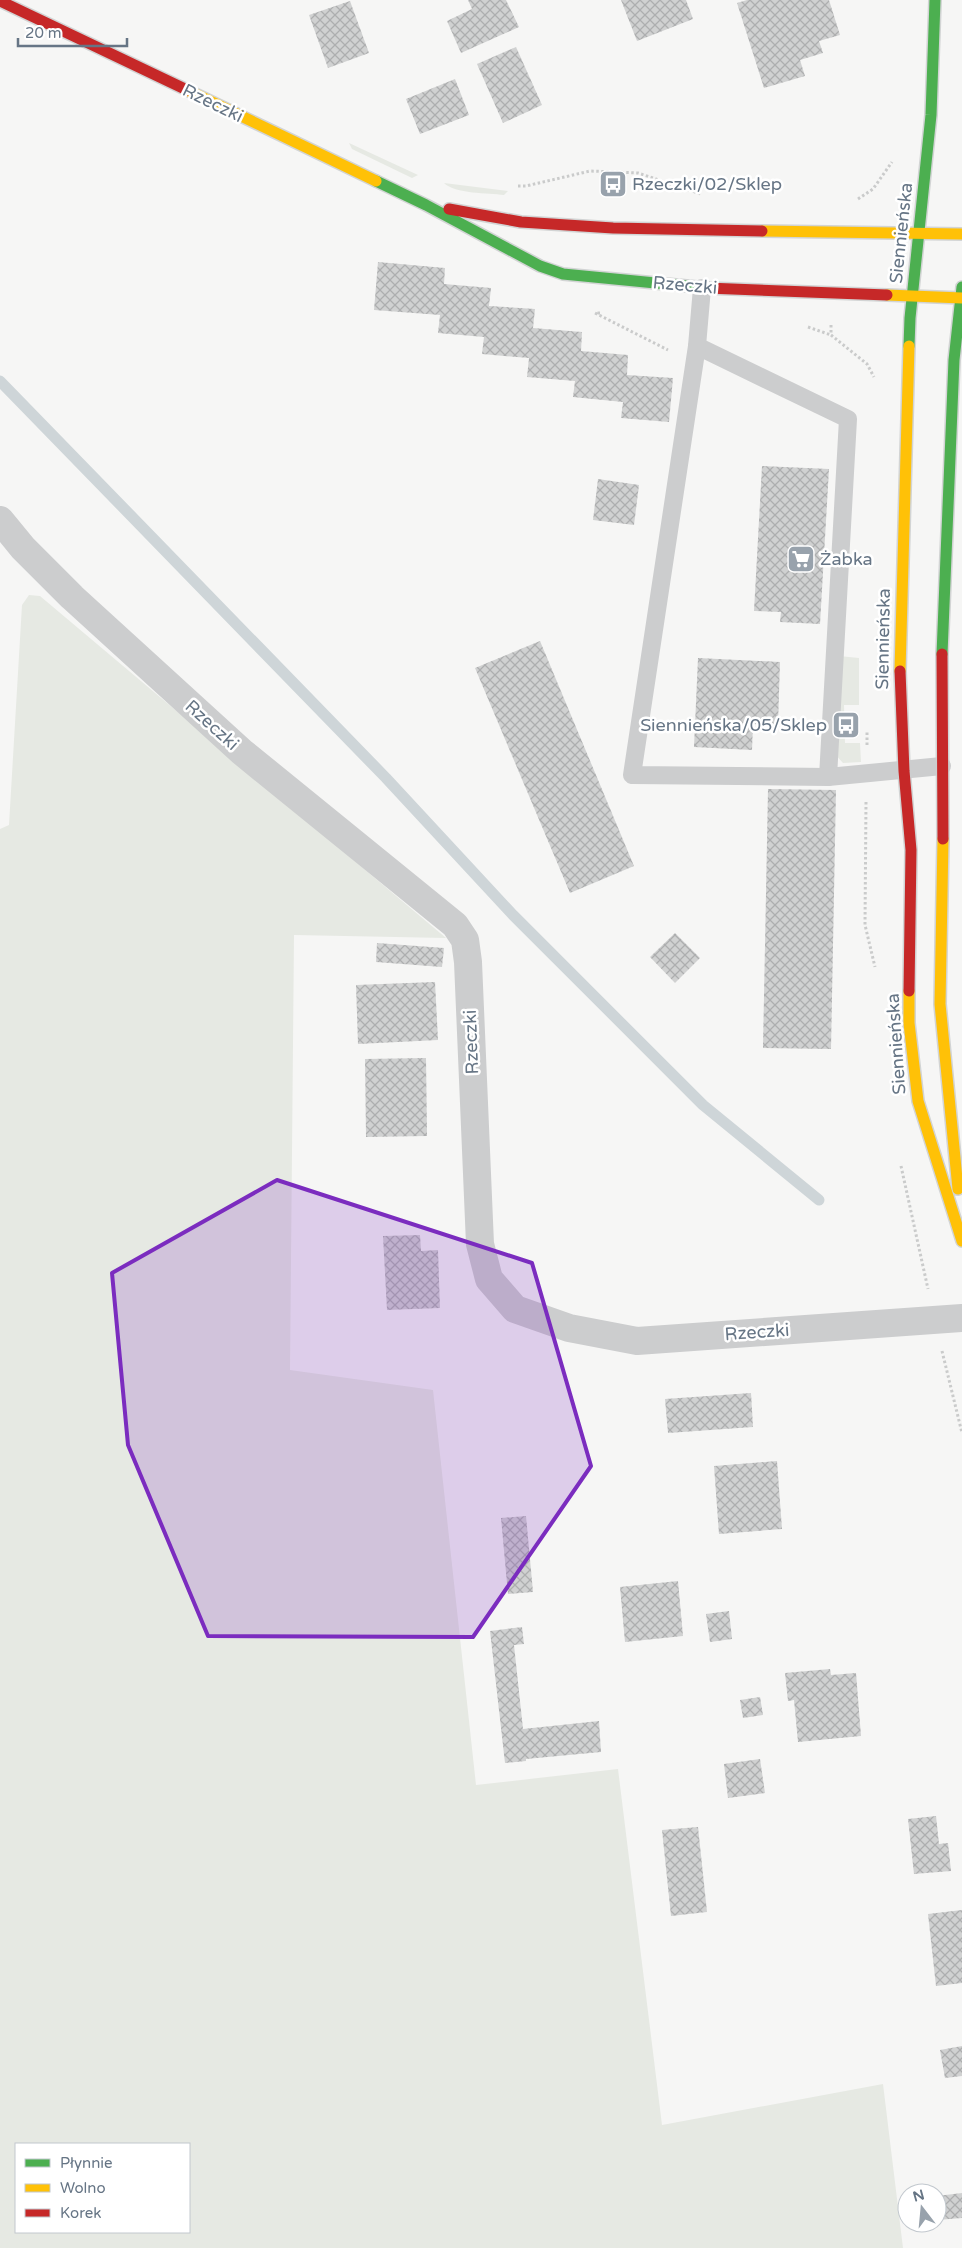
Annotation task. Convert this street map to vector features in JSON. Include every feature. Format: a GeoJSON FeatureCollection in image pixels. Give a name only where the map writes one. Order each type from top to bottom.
{"type":"FeatureCollection","features":[{"type":"Feature","properties":{"kind":"main road","name":"Siennieńska"},"geometry":{"type":"LineString","coordinates":[[935,0],[931,115],[912,296],[899,653],[904,771],[910,850],[909,1022],[918,1101],[962,1241]]}},
{"type":"Feature","properties":{"kind":"main road","name":"Rzeczki"},"geometry":{"type":"LineString","coordinates":[[0,1],[426,205],[540,266],[563,274],[702,288],[912,296],[962,294]]}},
{"type":"Feature","properties":{"kind":"main road","name":"Rzeczki"},"geometry":{"type":"LineString","coordinates":[[426,205],[521,222],[613,228],[962,234]]}},
{"type":"Feature","properties":{"kind":"main road"},"geometry":{"type":"LineString","coordinates":[[962,294],[954,360],[950,426],[941,670],[940,1004],[962,1228]]}},
{"type":"Feature","properties":{"kind":"street","name":"Rzeczki"},"geometry":{"type":"LineString","coordinates":[[0,520],[23,548],[72,597],[242,752],[455,925],[465,940],[468,962],[480,1244],[489,1279],[514,1309],[569,1328],[637,1341],[962,1318]]}},
{"type":"Feature","properties":{"kind":"lane"},"geometry":{"type":"LineString","coordinates":[[702,288],[697,346],[632,775],[828,777],[942,766]]}},
{"type":"Feature","properties":{"kind":"lane"},"geometry":{"type":"LineString","coordinates":[[697,346],[848,420],[828,777]]}},
{"type":"Feature","properties":{"kind":"path"},"geometry":{"type":"LineString","coordinates":[[832,232],[836,213],[873,189],[894,160]]}},
{"type":"Feature","properties":{"kind":"path"},"geometry":{"type":"LineString","coordinates":[[510,185],[526,186],[590,171],[638,173],[709,196]]}},
{"type":"Feature","properties":{"kind":"path"},"geometry":{"type":"LineString","coordinates":[[832,293],[831,335],[867,364],[876,382]]}},
{"type":"Feature","properties":{"kind":"highlighted area"},"geometry":{"type":"Polygon","coordinates":[[[277,1180],[532,1263],[591,1466],[473,1637],[208,1636],[128,1445],[112,1273],[277,1180]]]}},
{"type":"Feature","properties":{"kind":"shaded area"},"geometry":{"type":"Polygon","coordinates":[[[349,143],[418,175],[412,178],[352,149],[349,143]]]}},
{"type":"Feature","properties":{"kind":"shaded area"},"geometry":{"type":"Polygon","coordinates":[[[444,183],[508,191],[504,195],[472,192],[449,187],[444,183]]]}},
{"type":"Feature","properties":{"kind":"shaded area"},"geometry":{"type":"Polygon","coordinates":[[[29,595],[40,596],[446,938],[294,935],[290,1370],[433,1390],[476,1785],[618,1769],[662,2125],[883,2084],[897,2199],[897,2233],[901,2233],[903,2248],[0,2248],[0,829],[9,825],[22,605],[29,595]]]}},
{"type":"Feature","properties":{"kind":"shaded area"},"geometry":{"type":"Polygon","coordinates":[[[839,656],[859,658],[859,705],[844,705],[845,743],[860,743],[861,762],[843,763],[835,754],[839,656]]]}},
{"type":"Feature","properties":{"kind":"building"},"geometry":{"type":"Polygon","coordinates":[[[468,0],[506,0],[519,27],[461,53],[447,21],[472,9],[468,0]]]}},
{"type":"Feature","properties":{"kind":"building"},"geometry":{"type":"Polygon","coordinates":[[[621,0],[686,0],[693,19],[637,41],[621,0]]]}},
{"type":"Feature","properties":{"kind":"building"},"geometry":{"type":"Polygon","coordinates":[[[747,0],[829,0],[840,35],[819,41],[823,53],[800,60],[805,76],[764,88],[737,3],[747,0]]]}},
{"type":"Feature","properties":{"kind":"building"},"geometry":{"type":"Polygon","coordinates":[[[350,1],[369,53],[328,68],[309,15],[350,1]]]}},
{"type":"Feature","properties":{"kind":"building"},"geometry":{"type":"Polygon","coordinates":[[[516,47],[542,105],[503,123],[477,64],[516,47]]]}},
{"type":"Feature","properties":{"kind":"building"},"geometry":{"type":"Polygon","coordinates":[[[455,79],[469,115],[420,134],[406,99],[455,79]]]}},
{"type":"Feature","properties":{"kind":"building"},"geometry":{"type":"Polygon","coordinates":[[[378,262],[445,268],[444,284],[491,288],[489,306],[535,309],[533,328],[582,332],[581,351],[628,355],[627,375],[673,378],[669,422],[621,418],[623,402],[573,397],[575,381],[527,377],[529,358],[482,354],[484,337],[438,333],[440,315],[374,310],[378,262]]]}},
{"type":"Feature","properties":{"kind":"building"},"geometry":{"type":"Polygon","coordinates":[[[762,466],[829,469],[820,624],[780,622],[781,612],[754,611],[762,466]]]}},
{"type":"Feature","properties":{"kind":"building"},"geometry":{"type":"Polygon","coordinates":[[[598,479],[639,485],[634,525],[593,520],[598,479]]]}},
{"type":"Feature","properties":{"kind":"building"},"geometry":{"type":"Polygon","coordinates":[[[540,641],[634,866],[570,893],[475,668],[540,641]]]}},
{"type":"Feature","properties":{"kind":"building"},"geometry":{"type":"Polygon","coordinates":[[[698,658],[780,662],[778,725],[753,724],[752,750],[694,747],[698,658]]]}},
{"type":"Feature","properties":{"kind":"building"},"geometry":{"type":"Polygon","coordinates":[[[768,789],[836,790],[831,1049],[763,1048],[768,789]]]}},
{"type":"Feature","properties":{"kind":"building"},"geometry":{"type":"Polygon","coordinates":[[[675,933],[700,958],[675,983],[650,957],[675,933]]]}},
{"type":"Feature","properties":{"kind":"building"},"geometry":{"type":"Polygon","coordinates":[[[377,943],[444,948],[442,967],[376,962],[377,943]]]}},
{"type":"Feature","properties":{"kind":"building"},"geometry":{"type":"Polygon","coordinates":[[[435,982],[438,1040],[358,1044],[356,985],[435,982]]]}},
{"type":"Feature","properties":{"kind":"building"},"geometry":{"type":"Polygon","coordinates":[[[426,1058],[427,1136],[366,1137],[365,1059],[426,1058]]]}},
{"type":"Feature","properties":{"kind":"building"},"geometry":{"type":"Polygon","coordinates":[[[420,1235],[421,1251],[438,1250],[440,1308],[387,1310],[383,1236],[420,1235]]]}},
{"type":"Feature","properties":{"kind":"building"},"geometry":{"type":"Polygon","coordinates":[[[751,1393],[753,1427],[668,1433],[665,1399],[751,1393]]]}},
{"type":"Feature","properties":{"kind":"building"},"geometry":{"type":"Polygon","coordinates":[[[777,1461],[782,1529],[719,1534],[714,1466],[777,1461]]]}},
{"type":"Feature","properties":{"kind":"building"},"geometry":{"type":"Polygon","coordinates":[[[526,1516],[533,1592],[508,1594],[501,1518],[526,1516]]]}},
{"type":"Feature","properties":{"kind":"building"},"geometry":{"type":"Polygon","coordinates":[[[678,1581],[683,1636],[625,1642],[620,1587],[678,1581]]]}},
{"type":"Feature","properties":{"kind":"building"},"geometry":{"type":"Polygon","coordinates":[[[729,1611],[732,1639],[710,1642],[706,1614],[729,1611]]]}},
{"type":"Feature","properties":{"kind":"building"},"geometry":{"type":"Polygon","coordinates":[[[522,1627],[524,1644],[514,1645],[523,1729],[599,1721],[601,1752],[526,1759],[526,1761],[505,1763],[490,1631],[522,1627]]]}},
{"type":"Feature","properties":{"kind":"building"},"geometry":{"type":"Polygon","coordinates":[[[830,1669],[831,1675],[856,1673],[861,1736],[798,1742],[794,1700],[788,1701],[785,1673],[830,1669]]]}},
{"type":"Feature","properties":{"kind":"building"},"geometry":{"type":"Polygon","coordinates":[[[760,1697],[763,1715],[743,1718],[740,1700],[760,1697]]]}},
{"type":"Feature","properties":{"kind":"building"},"geometry":{"type":"Polygon","coordinates":[[[760,1759],[765,1793],[728,1798],[724,1764],[760,1759]]]}},
{"type":"Feature","properties":{"kind":"building"},"geometry":{"type":"Polygon","coordinates":[[[936,1816],[939,1844],[948,1843],[951,1871],[914,1874],[908,1819],[936,1816]]]}},
{"type":"Feature","properties":{"kind":"building"},"geometry":{"type":"Polygon","coordinates":[[[698,1827],[707,1912],[671,1916],[662,1830],[698,1827]]]}},
{"type":"Feature","properties":{"kind":"building"},"geometry":{"type":"Polygon","coordinates":[[[962,1910],[962,1983],[936,1986],[928,1914],[962,1910]]]}},
{"type":"Feature","properties":{"kind":"building"},"geometry":{"type":"Polygon","coordinates":[[[962,2046],[962,2076],[945,2078],[940,2050],[962,2046]]]}},
{"type":"Feature","properties":{"kind":"building"},"geometry":{"type":"Polygon","coordinates":[[[962,2193],[962,2218],[947,2219],[947,2195],[962,2193]]]}},
{"type":"Feature","properties":{"kind":"waterway"},"geometry":{"type":"LineString","coordinates":[[0,381],[386,778],[513,915],[703,1105],[819,1200]]}},
{"type":"Feature","properties":{"kind":"traffic: fast"},"geometry":{"type":"LineString","coordinates":[[909,346],[910,318],[931,115],[935,0]]}},
{"type":"Feature","properties":{"kind":"traffic: fast"},"geometry":{"type":"LineString","coordinates":[[376,181],[426,205],[540,266],[563,274],[707,288]]}},
{"type":"Feature","properties":{"kind":"traffic: fast"},"geometry":{"type":"LineString","coordinates":[[942,654],[954,360],[962,287]]}},
{"type":"Feature","properties":{"kind":"traffic: slow"},"geometry":{"type":"LineString","coordinates":[[187,90],[376,181]]}},
{"type":"Feature","properties":{"kind":"traffic: slow"},"geometry":{"type":"LineString","coordinates":[[762,231],[962,234]]}},
{"type":"Feature","properties":{"kind":"traffic: slow"},"geometry":{"type":"LineString","coordinates":[[887,295],[962,298]]}},
{"type":"Feature","properties":{"kind":"traffic: slow"},"geometry":{"type":"LineString","coordinates":[[900,671],[909,346]]}},
{"type":"Feature","properties":{"kind":"traffic: slow"},"geometry":{"type":"LineString","coordinates":[[943,839],[940,1004],[958,1189]]}},
{"type":"Feature","properties":{"kind":"traffic: slow"},"geometry":{"type":"LineString","coordinates":[[909,991],[909,1023],[918,1101],[962,1241]]}},
{"type":"Feature","properties":{"kind":"traffic: jam"},"geometry":{"type":"LineString","coordinates":[[0,1],[187,90]]}},
{"type":"Feature","properties":{"kind":"traffic: jam"},"geometry":{"type":"LineString","coordinates":[[449,209],[521,222],[613,228],[762,231]]}},
{"type":"Feature","properties":{"kind":"traffic: jam"},"geometry":{"type":"LineString","coordinates":[[707,288],[887,295]]}},
{"type":"Feature","properties":{"kind":"traffic: jam"},"geometry":{"type":"LineString","coordinates":[[942,654],[943,839]]}},
{"type":"Feature","properties":{"kind":"traffic: jam"},"geometry":{"type":"LineString","coordinates":[[900,671],[904,771],[911,850],[909,991]]}},
{"type":"Feature","properties":{"kind":"place","name":"Rzeczki/02/Sklep"},"geometry":{"type":"Point","coordinates":[613,184]}},
{"type":"Feature","properties":{"kind":"place","name":"Żabka"},"geometry":{"type":"Point","coordinates":[801,559]}},
{"type":"Feature","properties":{"kind":"place","name":"Siennieńska/05/Sklep"},"geometry":{"type":"Point","coordinates":[846,725]}}]}
